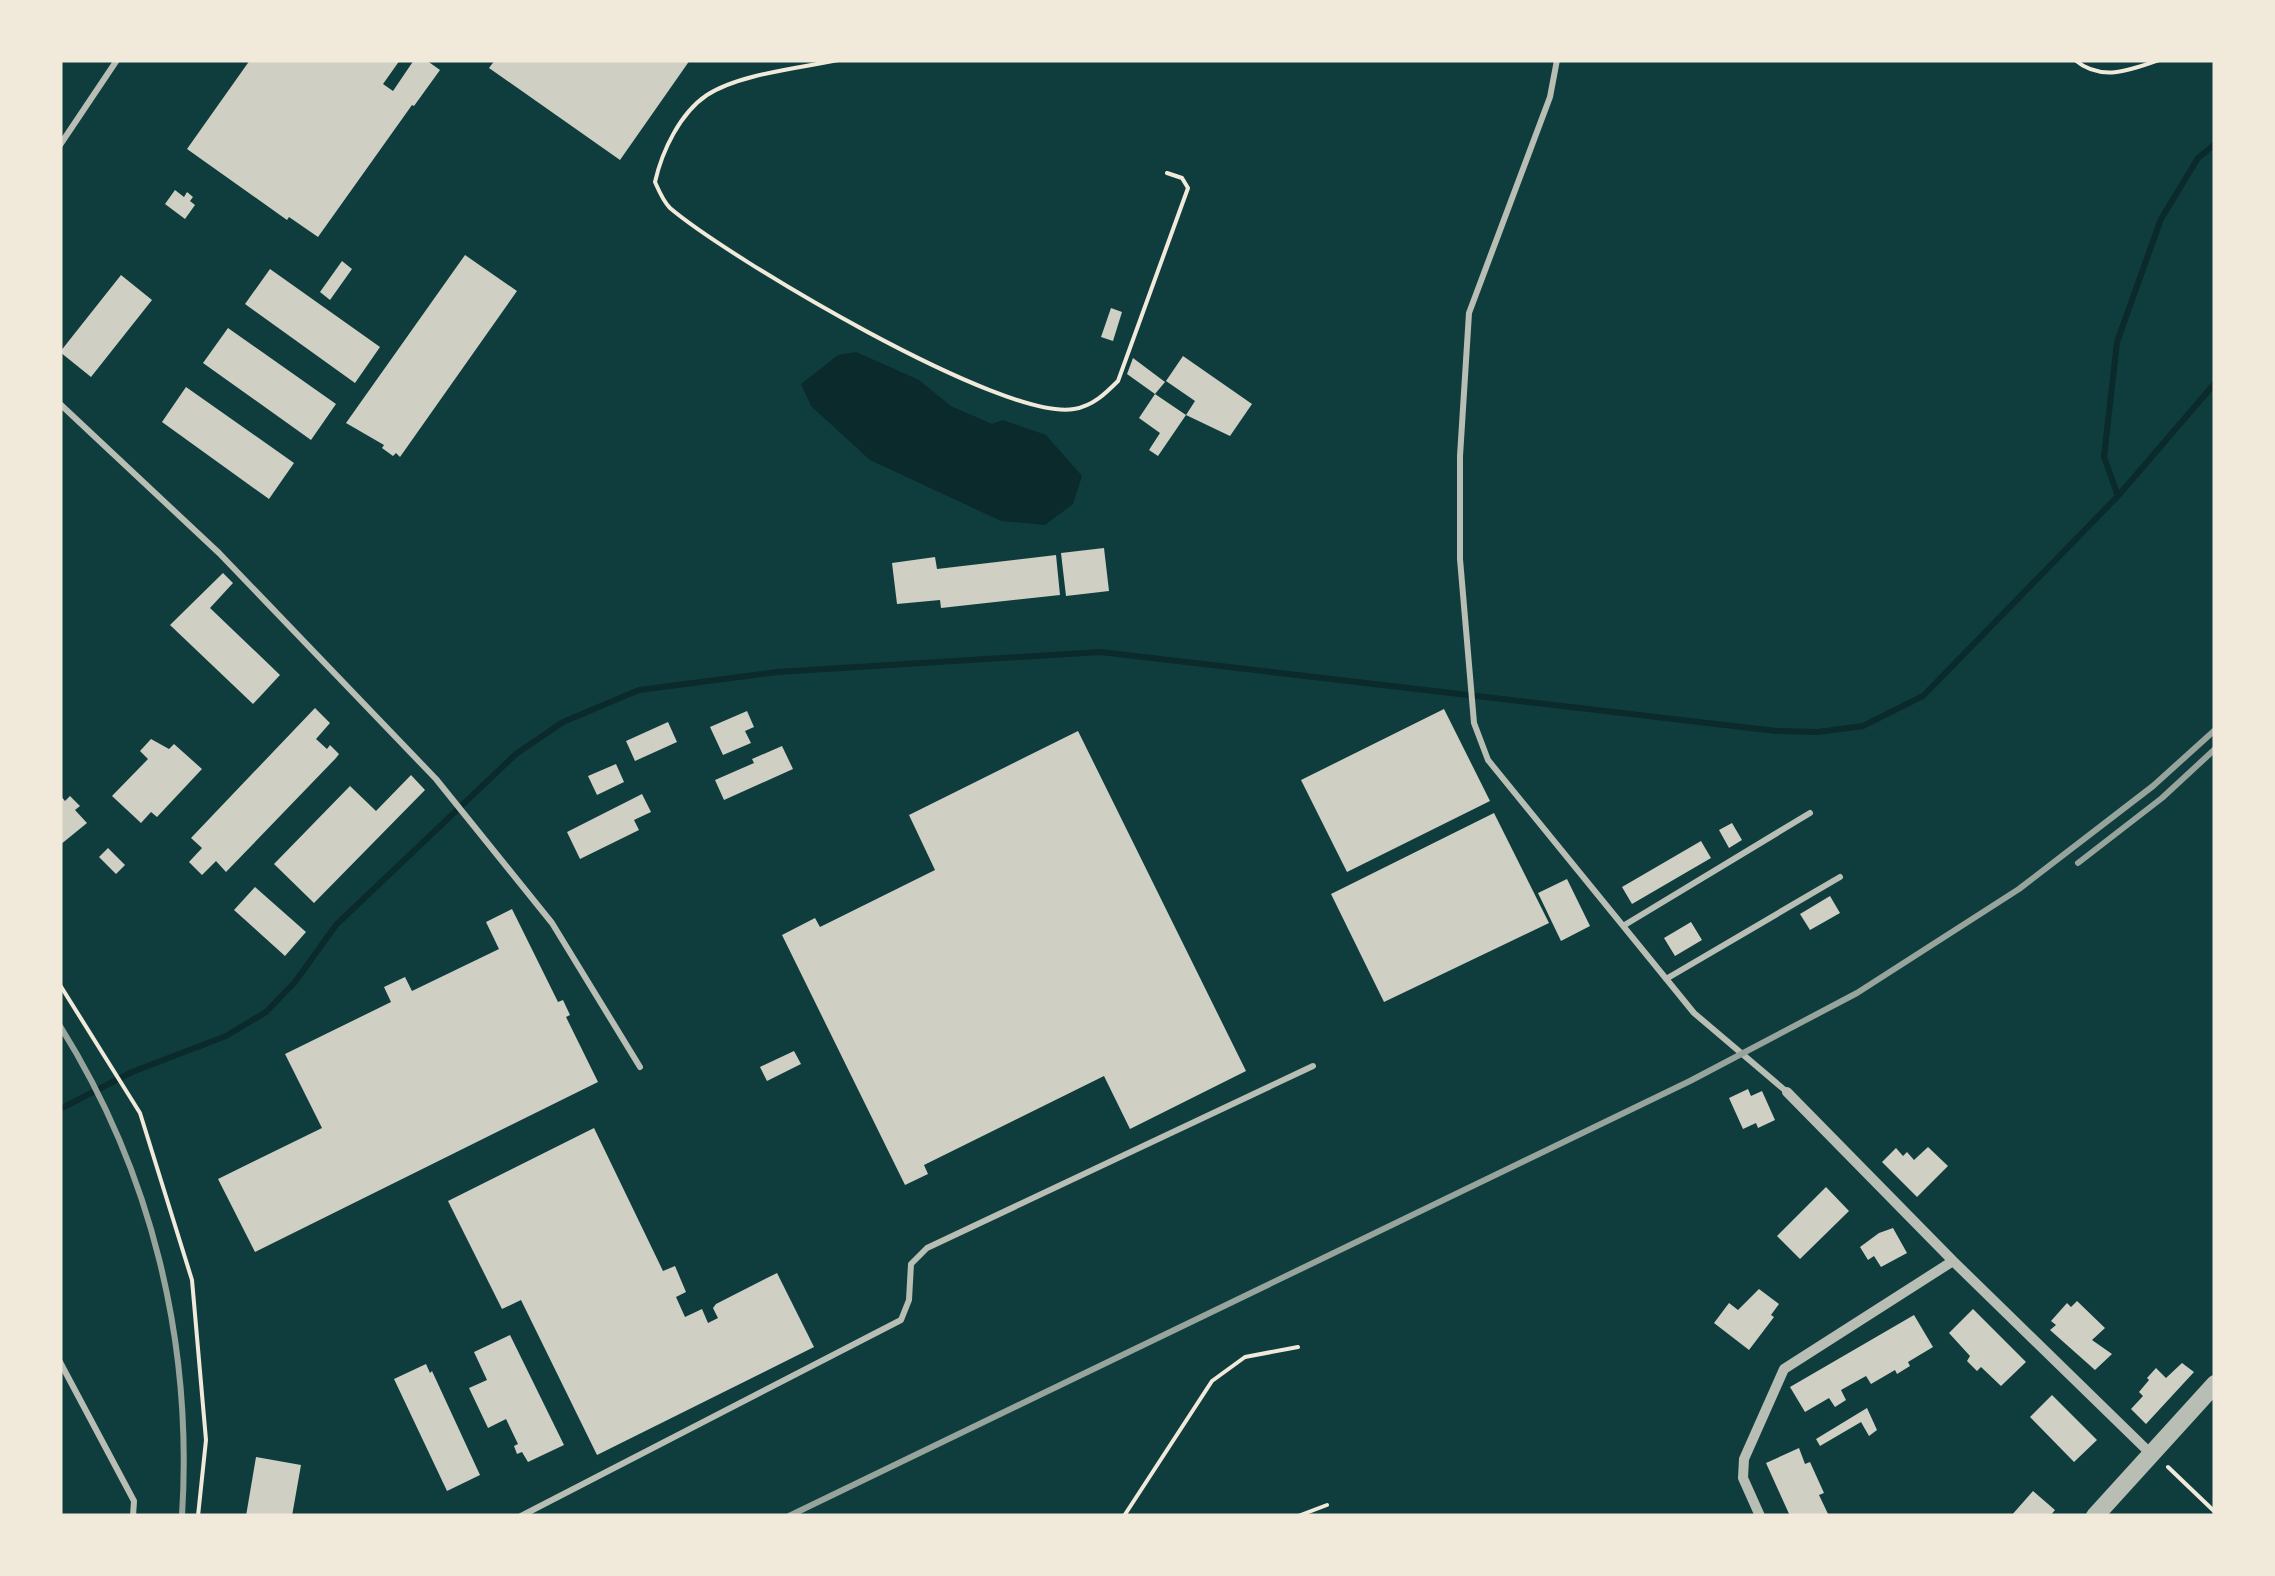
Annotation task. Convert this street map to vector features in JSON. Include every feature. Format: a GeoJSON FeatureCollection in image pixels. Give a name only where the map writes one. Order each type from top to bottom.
{"type":"FeatureCollection","features":[{"type":"Feature","properties":{"kind":"street"},"geometry":{"type":"LineString","coordinates":[[1787,1092],[1953,1262],[2152,1454]]}},
{"type":"Feature","properties":{"kind":"street"},"geometry":{"type":"LineString","coordinates":[[1760,1516],[1743,1478],[1744,1459],[1784,1369],[1953,1262]]}},
{"type":"Feature","properties":{"kind":"street"},"geometry":{"type":"LineString","coordinates":[[2097,1515],[2215,1384]]}},
{"type":"Feature","properties":{"kind":"lane"},"geometry":{"type":"LineString","coordinates":[[60,145],[117,60]]}},
{"type":"Feature","properties":{"kind":"lane"},"geometry":{"type":"LineString","coordinates":[[1557,60],[1550,96],[1469,313],[1460,456],[1460,559],[1474,723],[1488,760],[1694,1014],[1787,1092]]}},
{"type":"Feature","properties":{"kind":"lane"},"geometry":{"type":"LineString","coordinates":[[60,404],[219,553],[436,779],[552,923],[640,1067]]}},
{"type":"Feature","properties":{"kind":"lane"},"geometry":{"type":"LineString","coordinates":[[1623,926],[1810,813]]}},
{"type":"Feature","properties":{"kind":"lane"},"geometry":{"type":"LineString","coordinates":[[1666,979],[1840,877]]}},
{"type":"Feature","properties":{"kind":"lane"},"geometry":{"type":"LineString","coordinates":[[520,1516],[902,1320],[909,1300],[911,1264],[927,1248],[1313,1066]]}},
{"type":"Feature","properties":{"kind":"lane"},"geometry":{"type":"LineString","coordinates":[[60,1362],[134,1500],[132,1516]]}},
{"type":"Feature","properties":{"kind":"path"},"geometry":{"type":"LineString","coordinates":[[838,60],[739,82],[706,96],[679,125],[660,158],[654,182],[667,205],[788,289],[939,368],[1035,407],[1074,410],[1101,398],[1118,381],[1188,188],[1182,178],[1167,173]]}},
{"type":"Feature","properties":{"kind":"path"},"geometry":{"type":"LineString","coordinates":[[2075,60],[2084,68],[2120,74],[2159,60]]}},
{"type":"Feature","properties":{"kind":"path"},"geometry":{"type":"LineString","coordinates":[[60,985],[140,1113],[192,1280],[206,1440],[198,1516]]}},
{"type":"Feature","properties":{"kind":"path"},"geometry":{"type":"LineString","coordinates":[[1124,1516],[1212,1381],[1245,1357],[1298,1347]]}},
{"type":"Feature","properties":{"kind":"path"},"geometry":{"type":"LineString","coordinates":[[2152,1454],[2215,1512]]}},
{"type":"Feature","properties":{"kind":"path"},"geometry":{"type":"LineString","coordinates":[[1298,1516],[1327,1505]]}},
{"type":"Feature","properties":{"kind":"water"},"geometry":{"type":"Polygon","coordinates":[[[856,352],[919,380],[951,406],[992,424],[1003,420],[1046,435],[1082,476],[1073,504],[1045,525],[1001,521],[870,460],[811,406],[801,384],[838,355],[856,352]]]}},
{"type":"Feature","properties":{"kind":"building"},"geometry":{"type":"Polygon","coordinates":[[[250,60],[400,60],[383,84],[393,91],[414,60],[426,60],[440,70],[318,237],[289,217],[287,220],[187,149],[250,60]]]}},
{"type":"Feature","properties":{"kind":"building"},"geometry":{"type":"Polygon","coordinates":[[[495,60],[690,60],[620,160],[489,68],[495,60]]]}},
{"type":"Feature","properties":{"kind":"building"},"geometry":{"type":"Polygon","coordinates":[[[175,190],[184,197],[187,192],[193,197],[190,201],[195,205],[185,219],[165,204],[175,190]]]}},
{"type":"Feature","properties":{"kind":"building"},"geometry":{"type":"Polygon","coordinates":[[[465,255],[517,291],[400,457],[396,453],[393,456],[382,448],[384,445],[346,423],[465,255]]]}},
{"type":"Feature","properties":{"kind":"building"},"geometry":{"type":"Polygon","coordinates":[[[342,261],[352,269],[330,300],[320,292],[342,261]]]}},
{"type":"Feature","properties":{"kind":"building"},"geometry":{"type":"Polygon","coordinates":[[[270,269],[380,347],[355,383],[245,304],[270,269]]]}},
{"type":"Feature","properties":{"kind":"building"},"geometry":{"type":"Polygon","coordinates":[[[121,275],[152,300],[91,377],[60,352],[121,275]]]}},
{"type":"Feature","properties":{"kind":"building"},"geometry":{"type":"Polygon","coordinates":[[[1111,308],[1122,312],[1113,341],[1101,337],[1111,308]]]}},
{"type":"Feature","properties":{"kind":"building"},"geometry":{"type":"Polygon","coordinates":[[[228,328],[336,404],[311,440],[203,363],[228,328]]]}},
{"type":"Feature","properties":{"kind":"building"},"geometry":{"type":"Polygon","coordinates":[[[1183,356],[1252,404],[1230,436],[1186,415],[1195,401],[1166,381],[1183,356]]]}},
{"type":"Feature","properties":{"kind":"building"},"geometry":{"type":"Polygon","coordinates":[[[1133,358],[1165,382],[1155,394],[1127,374],[1133,358]]]}},
{"type":"Feature","properties":{"kind":"building"},"geometry":{"type":"Polygon","coordinates":[[[186,387],[294,463],[269,499],[162,422],[186,387]]]}},
{"type":"Feature","properties":{"kind":"building"},"geometry":{"type":"Polygon","coordinates":[[[1155,394],[1186,415],[1158,456],[1149,450],[1160,433],[1139,418],[1155,394]]]}},
{"type":"Feature","properties":{"kind":"building"},"geometry":{"type":"Polygon","coordinates":[[[1104,548],[1109,591],[1066,596],[1061,553],[1104,548]]]}},
{"type":"Feature","properties":{"kind":"building"},"geometry":{"type":"Polygon","coordinates":[[[1056,555],[1060,595],[941,608],[940,600],[897,604],[892,563],[935,557],[937,569],[1056,555]]]}},
{"type":"Feature","properties":{"kind":"building"},"geometry":{"type":"Polygon","coordinates":[[[223,573],[233,583],[210,608],[280,675],[253,704],[170,625],[223,573]]]}},
{"type":"Feature","properties":{"kind":"building"},"geometry":{"type":"Polygon","coordinates":[[[315,708],[330,723],[316,739],[339,754],[226,872],[216,861],[202,875],[189,862],[202,848],[191,838],[315,708]]]}},
{"type":"Feature","properties":{"kind":"building"},"geometry":{"type":"Polygon","coordinates":[[[1444,709],[1490,801],[1347,872],[1301,780],[1444,709]]]}},
{"type":"Feature","properties":{"kind":"building"},"geometry":{"type":"Polygon","coordinates":[[[747,711],[754,727],[745,731],[751,743],[723,755],[710,727],[747,711]]]}},
{"type":"Feature","properties":{"kind":"building"},"geometry":{"type":"Polygon","coordinates":[[[668,722],[677,742],[635,761],[626,741],[668,722]]]}},
{"type":"Feature","properties":{"kind":"building"},"geometry":{"type":"Polygon","coordinates":[[[1078,731],[1246,1071],[1130,1129],[1104,1076],[924,1165],[928,1174],[905,1185],[782,935],[815,918],[820,927],[935,870],[909,815],[1078,731]]]}},
{"type":"Feature","properties":{"kind":"building"},"geometry":{"type":"Polygon","coordinates":[[[151,739],[169,749],[174,744],[202,769],[157,817],[151,812],[141,823],[112,796],[148,759],[140,751],[151,739]]]}},
{"type":"Feature","properties":{"kind":"building"},"geometry":{"type":"Polygon","coordinates":[[[782,746],[793,769],[724,800],[715,780],[782,746]]]}},
{"type":"Feature","properties":{"kind":"building"},"geometry":{"type":"Polygon","coordinates":[[[616,764],[624,782],[597,795],[588,776],[616,764]]]}},
{"type":"Feature","properties":{"kind":"building"},"geometry":{"type":"Polygon","coordinates":[[[411,775],[425,790],[314,903],[274,864],[350,786],[376,811],[411,775]]]}},
{"type":"Feature","properties":{"kind":"building"},"geometry":{"type":"Polygon","coordinates":[[[642,794],[651,812],[634,820],[639,830],[580,859],[567,832],[642,794]]]}},
{"type":"Feature","properties":{"kind":"building"},"geometry":{"type":"Polygon","coordinates":[[[60,795],[65,801],[70,796],[80,806],[75,810],[87,823],[60,845],[60,795]]]}},
{"type":"Feature","properties":{"kind":"building"},"geometry":{"type":"Polygon","coordinates":[[[1494,813],[1549,923],[1384,1002],[1331,894],[1494,813]]]}},
{"type":"Feature","properties":{"kind":"building"},"geometry":{"type":"Polygon","coordinates":[[[1732,823],[1742,840],[1729,848],[1719,830],[1732,823]]]}},
{"type":"Feature","properties":{"kind":"building"},"geometry":{"type":"Polygon","coordinates":[[[1701,841],[1711,858],[1632,904],[1622,887],[1701,841]]]}},
{"type":"Feature","properties":{"kind":"building"},"geometry":{"type":"Polygon","coordinates":[[[108,848],[125,865],[116,874],[99,857],[108,848]]]}},
{"type":"Feature","properties":{"kind":"building"},"geometry":{"type":"Polygon","coordinates":[[[1567,879],[1590,926],[1561,941],[1538,893],[1567,879]]]}},
{"type":"Feature","properties":{"kind":"building"},"geometry":{"type":"Polygon","coordinates":[[[255,887],[306,932],[285,956],[234,910],[255,887]]]}},
{"type":"Feature","properties":{"kind":"building"},"geometry":{"type":"Polygon","coordinates":[[[1830,896],[1840,913],[1810,930],[1800,914],[1830,896]]]}},
{"type":"Feature","properties":{"kind":"building"},"geometry":{"type":"Polygon","coordinates":[[[512,909],[558,1002],[563,1000],[570,1015],[566,1017],[598,1082],[255,1252],[218,1179],[322,1128],[285,1054],[391,1002],[384,987],[405,977],[412,991],[499,949],[486,922],[512,909]]]}},
{"type":"Feature","properties":{"kind":"building"},"geometry":{"type":"Polygon","coordinates":[[[1691,922],[1702,940],[1675,956],[1664,938],[1691,922]]]}},
{"type":"Feature","properties":{"kind":"building"},"geometry":{"type":"Polygon","coordinates":[[[794,1051],[801,1064],[767,1081],[760,1067],[794,1051]]]}},
{"type":"Feature","properties":{"kind":"building"},"geometry":{"type":"Polygon","coordinates":[[[1748,1089],[1751,1096],[1762,1091],[1775,1120],[1758,1128],[1756,1123],[1743,1129],[1729,1098],[1748,1089]]]}},
{"type":"Feature","properties":{"kind":"building"},"geometry":{"type":"Polygon","coordinates":[[[594,1128],[663,1271],[675,1266],[686,1292],[676,1297],[685,1317],[702,1309],[708,1323],[718,1318],[713,1308],[716,1304],[777,1273],[814,1347],[597,1455],[521,1300],[502,1309],[448,1201],[594,1128]]]}},
{"type":"Feature","properties":{"kind":"building"},"geometry":{"type":"Polygon","coordinates":[[[1928,1147],[1948,1166],[1917,1197],[1882,1162],[1896,1148],[1914,1160],[1928,1147]]]}},
{"type":"Feature","properties":{"kind":"building"},"geometry":{"type":"Polygon","coordinates":[[[1826,1187],[1849,1211],[1800,1259],[1777,1236],[1826,1187]]]}},
{"type":"Feature","properties":{"kind":"building"},"geometry":{"type":"Polygon","coordinates":[[[1893,1228],[1907,1253],[1881,1267],[1874,1256],[1868,1260],[1860,1247],[1893,1228]]]}},
{"type":"Feature","properties":{"kind":"building"},"geometry":{"type":"Polygon","coordinates":[[[1759,1289],[1779,1304],[1749,1350],[1714,1323],[1729,1303],[1738,1310],[1759,1289]]]}},
{"type":"Feature","properties":{"kind":"building"},"geometry":{"type":"Polygon","coordinates":[[[2077,1301],[2105,1328],[2092,1340],[2112,1354],[2095,1370],[2050,1330],[2056,1325],[2051,1321],[2067,1303],[2071,1307],[2077,1301]]]}},
{"type":"Feature","properties":{"kind":"building"},"geometry":{"type":"Polygon","coordinates":[[[1973,1309],[2026,1362],[2001,1386],[1981,1367],[1977,1371],[1967,1361],[1970,1356],[1949,1333],[1973,1309]]]}},
{"type":"Feature","properties":{"kind":"building"},"geometry":{"type":"Polygon","coordinates":[[[1914,1315],[1933,1347],[1897,1374],[1895,1370],[1871,1384],[1866,1376],[1841,1390],[1846,1400],[1835,1407],[1829,1398],[1805,1412],[1790,1387],[1914,1315]]]}},
{"type":"Feature","properties":{"kind":"building"},"geometry":{"type":"Polygon","coordinates":[[[510,1335],[564,1445],[528,1462],[522,1452],[517,1454],[514,1446],[518,1444],[506,1419],[488,1428],[469,1388],[487,1380],[474,1352],[510,1335]]]}},
{"type":"Feature","properties":{"kind":"building"},"geometry":{"type":"Polygon","coordinates":[[[2182,1363],[2194,1372],[2146,1424],[2131,1409],[2143,1396],[2139,1392],[2147,1378],[2156,1368],[2166,1378],[2182,1363]]]}},
{"type":"Feature","properties":{"kind":"building"},"geometry":{"type":"Polygon","coordinates":[[[426,1364],[480,1475],[447,1491],[394,1379],[426,1364]]]}},
{"type":"Feature","properties":{"kind":"building"},"geometry":{"type":"Polygon","coordinates":[[[2052,1395],[2097,1440],[2074,1462],[2030,1417],[2052,1395]]]}},
{"type":"Feature","properties":{"kind":"building"},"geometry":{"type":"Polygon","coordinates":[[[1867,1408],[1877,1430],[1869,1436],[1861,1422],[1820,1446],[1816,1439],[1867,1408]]]}},
{"type":"Feature","properties":{"kind":"building"},"geometry":{"type":"Polygon","coordinates":[[[1799,1448],[1824,1493],[1819,1495],[1829,1516],[1790,1516],[1766,1463],[1799,1448]]]}},
{"type":"Feature","properties":{"kind":"building"},"geometry":{"type":"Polygon","coordinates":[[[256,1457],[301,1465],[292,1516],[246,1516],[256,1457]]]}},
{"type":"Feature","properties":{"kind":"building"},"geometry":{"type":"Polygon","coordinates":[[[2033,1491],[2055,1510],[2050,1516],[2011,1516],[2033,1491]]]}},
{"type":"Feature","properties":{"kind":"waterway"},"geometry":{"type":"LineString","coordinates":[[2118,496],[2104,457],[2117,342],[2161,219],[2198,158],[2215,144]]}},
{"type":"Feature","properties":{"kind":"waterway"},"geometry":{"type":"LineString","coordinates":[[60,1109],[132,1072],[226,1036],[266,1012],[295,982],[336,925],[516,754],[563,722],[639,690],[777,672],[1100,652],[1776,731],[1818,732],[1863,726],[1923,696],[2118,496],[2215,383]]}},
{"type":"Feature","properties":{"kind":"railway"},"geometry":{"type":"LineString","coordinates":[[789,1516],[1690,1081],[1857,993],[2019,889],[2153,786],[2215,730]]}},
{"type":"Feature","properties":{"kind":"railway"},"geometry":{"type":"LineString","coordinates":[[2078,863],[2162,798],[2215,749]]}},
{"type":"Feature","properties":{"kind":"railway"},"geometry":{"type":"LineString","coordinates":[[60,1026],[119,1140],[160,1261],[181,1387],[182,1516]]}}]}
